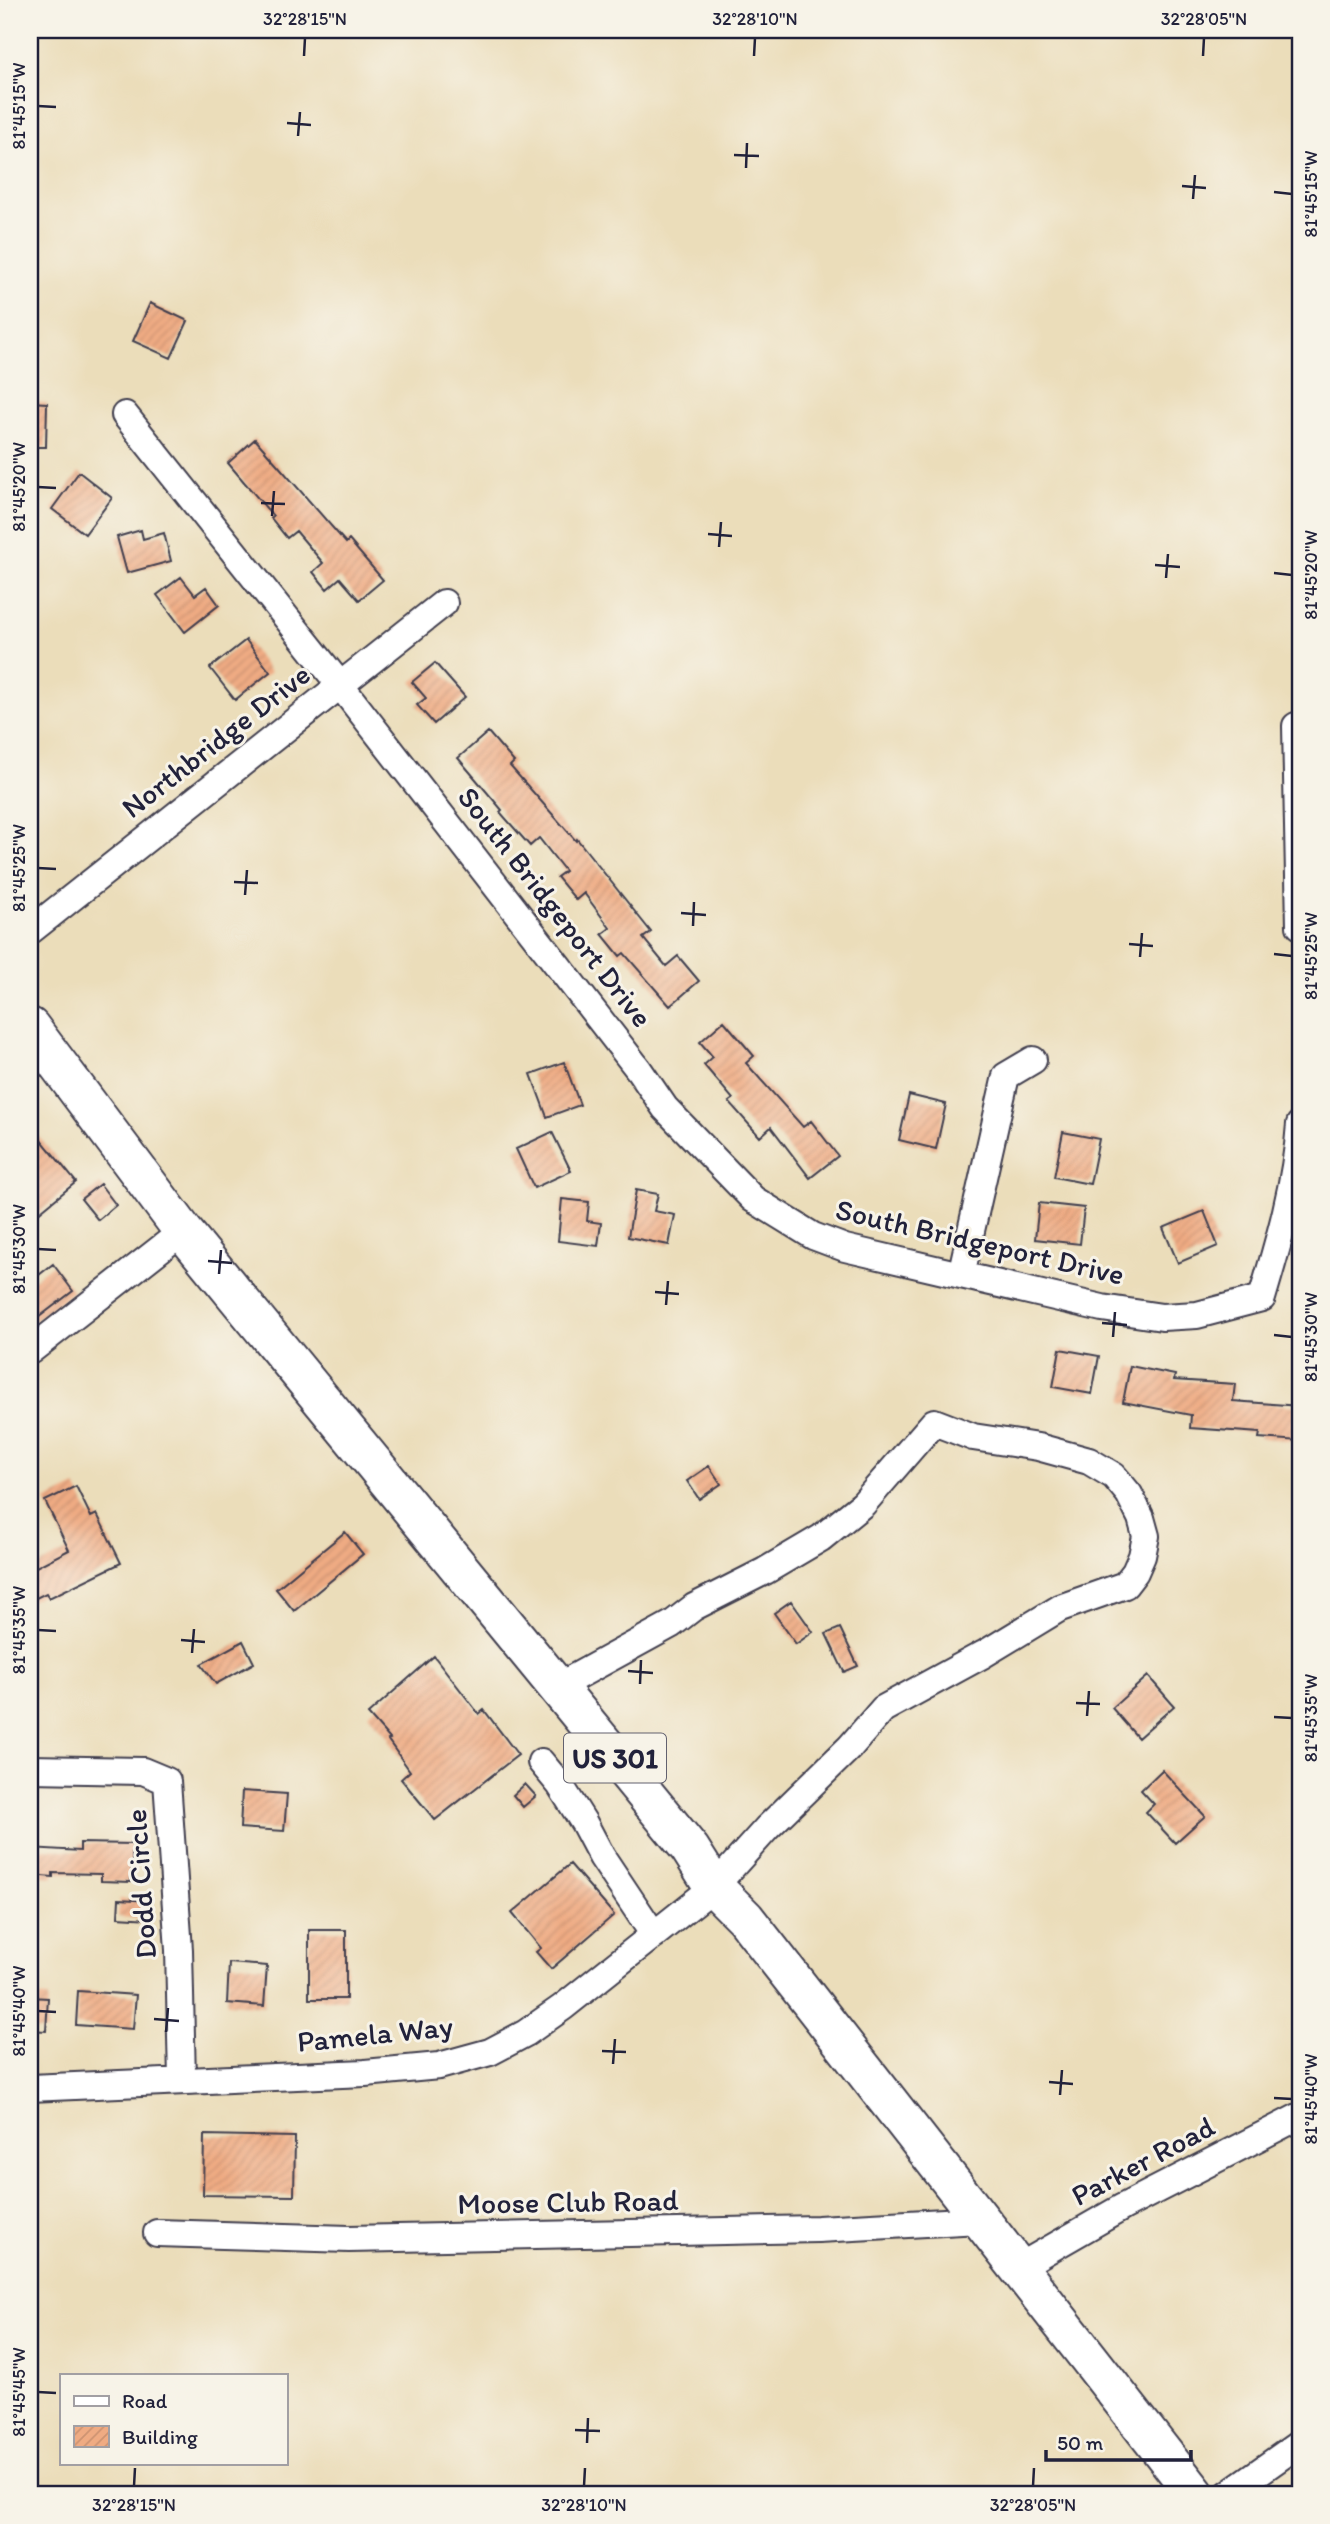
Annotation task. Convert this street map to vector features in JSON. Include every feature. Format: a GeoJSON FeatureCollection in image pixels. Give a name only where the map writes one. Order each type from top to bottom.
{"type":"FeatureCollection","features":[{"type":"Feature","properties":{"kind":"highway","name":"US 301"},"geometry":{"type":"LineString","coordinates":[[30,1027],[183,1231],[690,1849],[714,1887],[745,1918],[1195,2494]]}},
{"type":"Feature","properties":{"kind":"street","name":"South Bridgeport Drive"},"geometry":{"type":"LineString","coordinates":[[125,415],[340,685],[639,1070],[665,1108],[753,1199],[813,1236],[845,1248],[1102,1308],[1162,1317],[1197,1315],[1262,1297],[1280,1238],[1298,1152],[1300,1124]]}},
{"type":"Feature","properties":{"kind":"street","name":"Northbridge Drive"},"geometry":{"type":"LineString","coordinates":[[30,931],[444,603]]}},
{"type":"Feature","properties":{"kind":"street"},"geometry":{"type":"LineString","coordinates":[[1296,726],[1300,926]]}},
{"type":"Feature","properties":{"kind":"street"},"geometry":{"type":"LineString","coordinates":[[961,1275],[1006,1076],[1033,1060]]}},
{"type":"Feature","properties":{"kind":"street"},"geometry":{"type":"LineString","coordinates":[[30,1351],[183,1231]]}},
{"type":"Feature","properties":{"kind":"street","name":"Pamela Way"},"geometry":{"type":"LineString","coordinates":[[30,2088],[365,2073],[439,2066],[491,2052],[526,2033],[563,2007],[714,1887],[767,1828],[850,1747],[883,1709],[984,1654],[1060,1608],[1125,1585],[1142,1556],[1146,1536],[1141,1518],[1129,1494],[1114,1476],[1089,1461],[1026,1445],[973,1437],[934,1422],[863,1504],[821,1538],[765,1571],[694,1607],[671,1624],[557,1687]]}},
{"type":"Feature","properties":{"kind":"street"},"geometry":{"type":"LineString","coordinates":[[541,1762],[560,1785],[602,1857],[654,1935]]}},
{"type":"Feature","properties":{"kind":"street","name":"Dodd Circle"},"geometry":{"type":"LineString","coordinates":[[30,1769],[144,1771],[167,1781],[179,1950],[182,2080]]}},
{"type":"Feature","properties":{"kind":"street","name":"Parker Road"},"geometry":{"type":"LineString","coordinates":[[1017,2268],[1123,2207],[1300,2116]]}},
{"type":"Feature","properties":{"kind":"street","name":"Moose Club Road"},"geometry":{"type":"LineString","coordinates":[[157,2233],[349,2239],[818,2229],[980,2220]]}},
{"type":"Feature","properties":{"kind":"street"},"geometry":{"type":"LineString","coordinates":[[1228,2494],[1299,2445]]}},
{"type":"Feature","properties":{"kind":"building"},"geometry":{"type":"Polygon","coordinates":[[[150,303],[188,321],[171,358],[133,341],[150,303]]]}},
{"type":"Feature","properties":{"kind":"building"},"geometry":{"type":"Polygon","coordinates":[[[30,402],[47,403],[46,447],[30,447],[30,402]]]}},
{"type":"Feature","properties":{"kind":"building"},"geometry":{"type":"Polygon","coordinates":[[[255,439],[346,543],[349,540],[383,580],[359,600],[340,578],[327,589],[313,572],[323,563],[296,531],[287,538],[271,518],[273,516],[228,463],[255,439]]]}},
{"type":"Feature","properties":{"kind":"building"},"geometry":{"type":"Polygon","coordinates":[[[79,472],[112,498],[85,534],[52,509],[79,472]]]}},
{"type":"Feature","properties":{"kind":"building"},"geometry":{"type":"Polygon","coordinates":[[[141,530],[143,539],[164,533],[171,561],[127,573],[117,537],[141,530]]]}},
{"type":"Feature","properties":{"kind":"building"},"geometry":{"type":"Polygon","coordinates":[[[181,577],[195,595],[206,587],[219,605],[185,632],[157,595],[181,577]]]}},
{"type":"Feature","properties":{"kind":"building"},"geometry":{"type":"Polygon","coordinates":[[[246,640],[270,672],[235,700],[210,668],[246,640]]]}},
{"type":"Feature","properties":{"kind":"building"},"geometry":{"type":"Polygon","coordinates":[[[435,663],[465,697],[434,724],[417,705],[426,698],[412,682],[435,663]]]}},
{"type":"Feature","properties":{"kind":"building"},"geometry":{"type":"Polygon","coordinates":[[[488,732],[514,762],[510,766],[576,841],[577,839],[651,932],[643,938],[666,966],[678,956],[699,981],[670,1006],[624,953],[620,956],[602,934],[610,928],[584,893],[576,900],[557,877],[565,871],[539,838],[530,846],[458,758],[488,732]]]}},
{"type":"Feature","properties":{"kind":"building"},"geometry":{"type":"Polygon","coordinates":[[[724,1021],[754,1056],[746,1063],[803,1127],[811,1121],[838,1156],[810,1178],[771,1127],[760,1137],[729,1102],[733,1099],[704,1065],[713,1057],[700,1042],[724,1021]]]}},
{"type":"Feature","properties":{"kind":"building"},"geometry":{"type":"Polygon","coordinates":[[[564,1062],[580,1105],[547,1117],[531,1074],[564,1062]]]}},
{"type":"Feature","properties":{"kind":"building"},"geometry":{"type":"Polygon","coordinates":[[[909,1095],[946,1104],[936,1149],[899,1140],[909,1095]]]}},
{"type":"Feature","properties":{"kind":"building"},"geometry":{"type":"Polygon","coordinates":[[[30,1126],[76,1182],[30,1220],[30,1126]]]}},
{"type":"Feature","properties":{"kind":"building"},"geometry":{"type":"Polygon","coordinates":[[[552,1132],[571,1171],[534,1188],[516,1149],[552,1132]]]}},
{"type":"Feature","properties":{"kind":"building"},"geometry":{"type":"Polygon","coordinates":[[[1063,1132],[1099,1139],[1090,1184],[1054,1177],[1063,1132]]]}},
{"type":"Feature","properties":{"kind":"building"},"geometry":{"type":"Polygon","coordinates":[[[100,1184],[116,1205],[98,1220],[81,1199],[100,1184]]]}},
{"type":"Feature","properties":{"kind":"building"},"geometry":{"type":"Polygon","coordinates":[[[636,1190],[658,1194],[654,1211],[675,1215],[669,1245],[628,1237],[636,1190]]]}},
{"type":"Feature","properties":{"kind":"building"},"geometry":{"type":"Polygon","coordinates":[[[562,1199],[589,1202],[587,1221],[601,1223],[598,1246],[558,1241],[562,1199]]]}},
{"type":"Feature","properties":{"kind":"building"},"geometry":{"type":"Polygon","coordinates":[[[1039,1203],[1084,1208],[1080,1244],[1035,1239],[1039,1203]]]}},
{"type":"Feature","properties":{"kind":"building"},"geometry":{"type":"Polygon","coordinates":[[[1204,1211],[1218,1246],[1178,1263],[1163,1228],[1204,1211]]]}},
{"type":"Feature","properties":{"kind":"building"},"geometry":{"type":"Polygon","coordinates":[[[53,1264],[73,1291],[30,1324],[30,1282],[53,1264]]]}},
{"type":"Feature","properties":{"kind":"building"},"geometry":{"type":"Polygon","coordinates":[[[1060,1349],[1099,1356],[1092,1394],[1053,1387],[1060,1349]]]}},
{"type":"Feature","properties":{"kind":"building"},"geometry":{"type":"Polygon","coordinates":[[[1130,1366],[1175,1375],[1174,1380],[1235,1384],[1233,1401],[1300,1406],[1300,1441],[1259,1438],[1260,1433],[1190,1428],[1191,1415],[1123,1402],[1130,1366]]]}},
{"type":"Feature","properties":{"kind":"building"},"geometry":{"type":"Polygon","coordinates":[[[709,1466],[721,1484],[699,1499],[687,1481],[709,1466]]]}},
{"type":"Feature","properties":{"kind":"building"},"geometry":{"type":"Polygon","coordinates":[[[76,1486],[91,1517],[97,1514],[121,1563],[49,1598],[46,1593],[30,1601],[30,1570],[69,1550],[45,1501],[76,1486]]]}},
{"type":"Feature","properties":{"kind":"building"},"geometry":{"type":"Polygon","coordinates":[[[345,1532],[363,1554],[294,1611],[276,1589],[345,1532]]]}},
{"type":"Feature","properties":{"kind":"building"},"geometry":{"type":"Polygon","coordinates":[[[791,1601],[813,1632],[796,1644],[774,1613],[791,1601]]]}},
{"type":"Feature","properties":{"kind":"building"},"geometry":{"type":"Polygon","coordinates":[[[840,1628],[858,1666],[844,1672],[826,1634],[840,1628]]]}},
{"type":"Feature","properties":{"kind":"building"},"geometry":{"type":"Polygon","coordinates":[[[243,1641],[254,1663],[216,1684],[201,1664],[243,1641]]]}},
{"type":"Feature","properties":{"kind":"building"},"geometry":{"type":"Polygon","coordinates":[[[434,1656],[479,1714],[484,1710],[518,1755],[435,1820],[401,1779],[410,1771],[388,1740],[390,1739],[368,1714],[434,1656]]]}},
{"type":"Feature","properties":{"kind":"building"},"geometry":{"type":"Polygon","coordinates":[[[1148,1676],[1174,1706],[1138,1738],[1112,1708],[1148,1676]]]}},
{"type":"Feature","properties":{"kind":"building"},"geometry":{"type":"Polygon","coordinates":[[[1162,1770],[1205,1816],[1175,1843],[1146,1812],[1154,1804],[1141,1790],[1162,1770]]]}},
{"type":"Feature","properties":{"kind":"building"},"geometry":{"type":"Polygon","coordinates":[[[525,1784],[536,1796],[523,1807],[513,1795],[525,1784]]]}},
{"type":"Feature","properties":{"kind":"building"},"geometry":{"type":"Polygon","coordinates":[[[242,1791],[287,1794],[284,1831],[240,1828],[242,1791]]]}},
{"type":"Feature","properties":{"kind":"building"},"geometry":{"type":"Polygon","coordinates":[[[80,1843],[133,1844],[131,1882],[101,1881],[101,1874],[53,1873],[53,1877],[30,1875],[30,1848],[80,1851],[80,1843]]]}},
{"type":"Feature","properties":{"kind":"building"},"geometry":{"type":"Polygon","coordinates":[[[570,1864],[614,1915],[551,1969],[536,1952],[541,1948],[512,1913],[570,1864]]]}},
{"type":"Feature","properties":{"kind":"building"},"geometry":{"type":"Polygon","coordinates":[[[119,1899],[151,1901],[150,1919],[118,1917],[119,1899]]]}},
{"type":"Feature","properties":{"kind":"building"},"geometry":{"type":"Polygon","coordinates":[[[309,1930],[346,1930],[346,1999],[309,1999],[309,1930]]]}},
{"type":"Feature","properties":{"kind":"building"},"geometry":{"type":"Polygon","coordinates":[[[229,1963],[267,1966],[264,2006],[227,2003],[229,1963]]]}},
{"type":"Feature","properties":{"kind":"building"},"geometry":{"type":"Polygon","coordinates":[[[78,1991],[136,1995],[133,2029],[76,2025],[78,1991]]]}},
{"type":"Feature","properties":{"kind":"building"},"geometry":{"type":"Polygon","coordinates":[[[30,1997],[48,1998],[46,2031],[30,2030],[30,1997]]]}},
{"type":"Feature","properties":{"kind":"building"},"geometry":{"type":"Polygon","coordinates":[[[204,2135],[295,2137],[294,2196],[203,2195],[204,2135]]]}}]}
